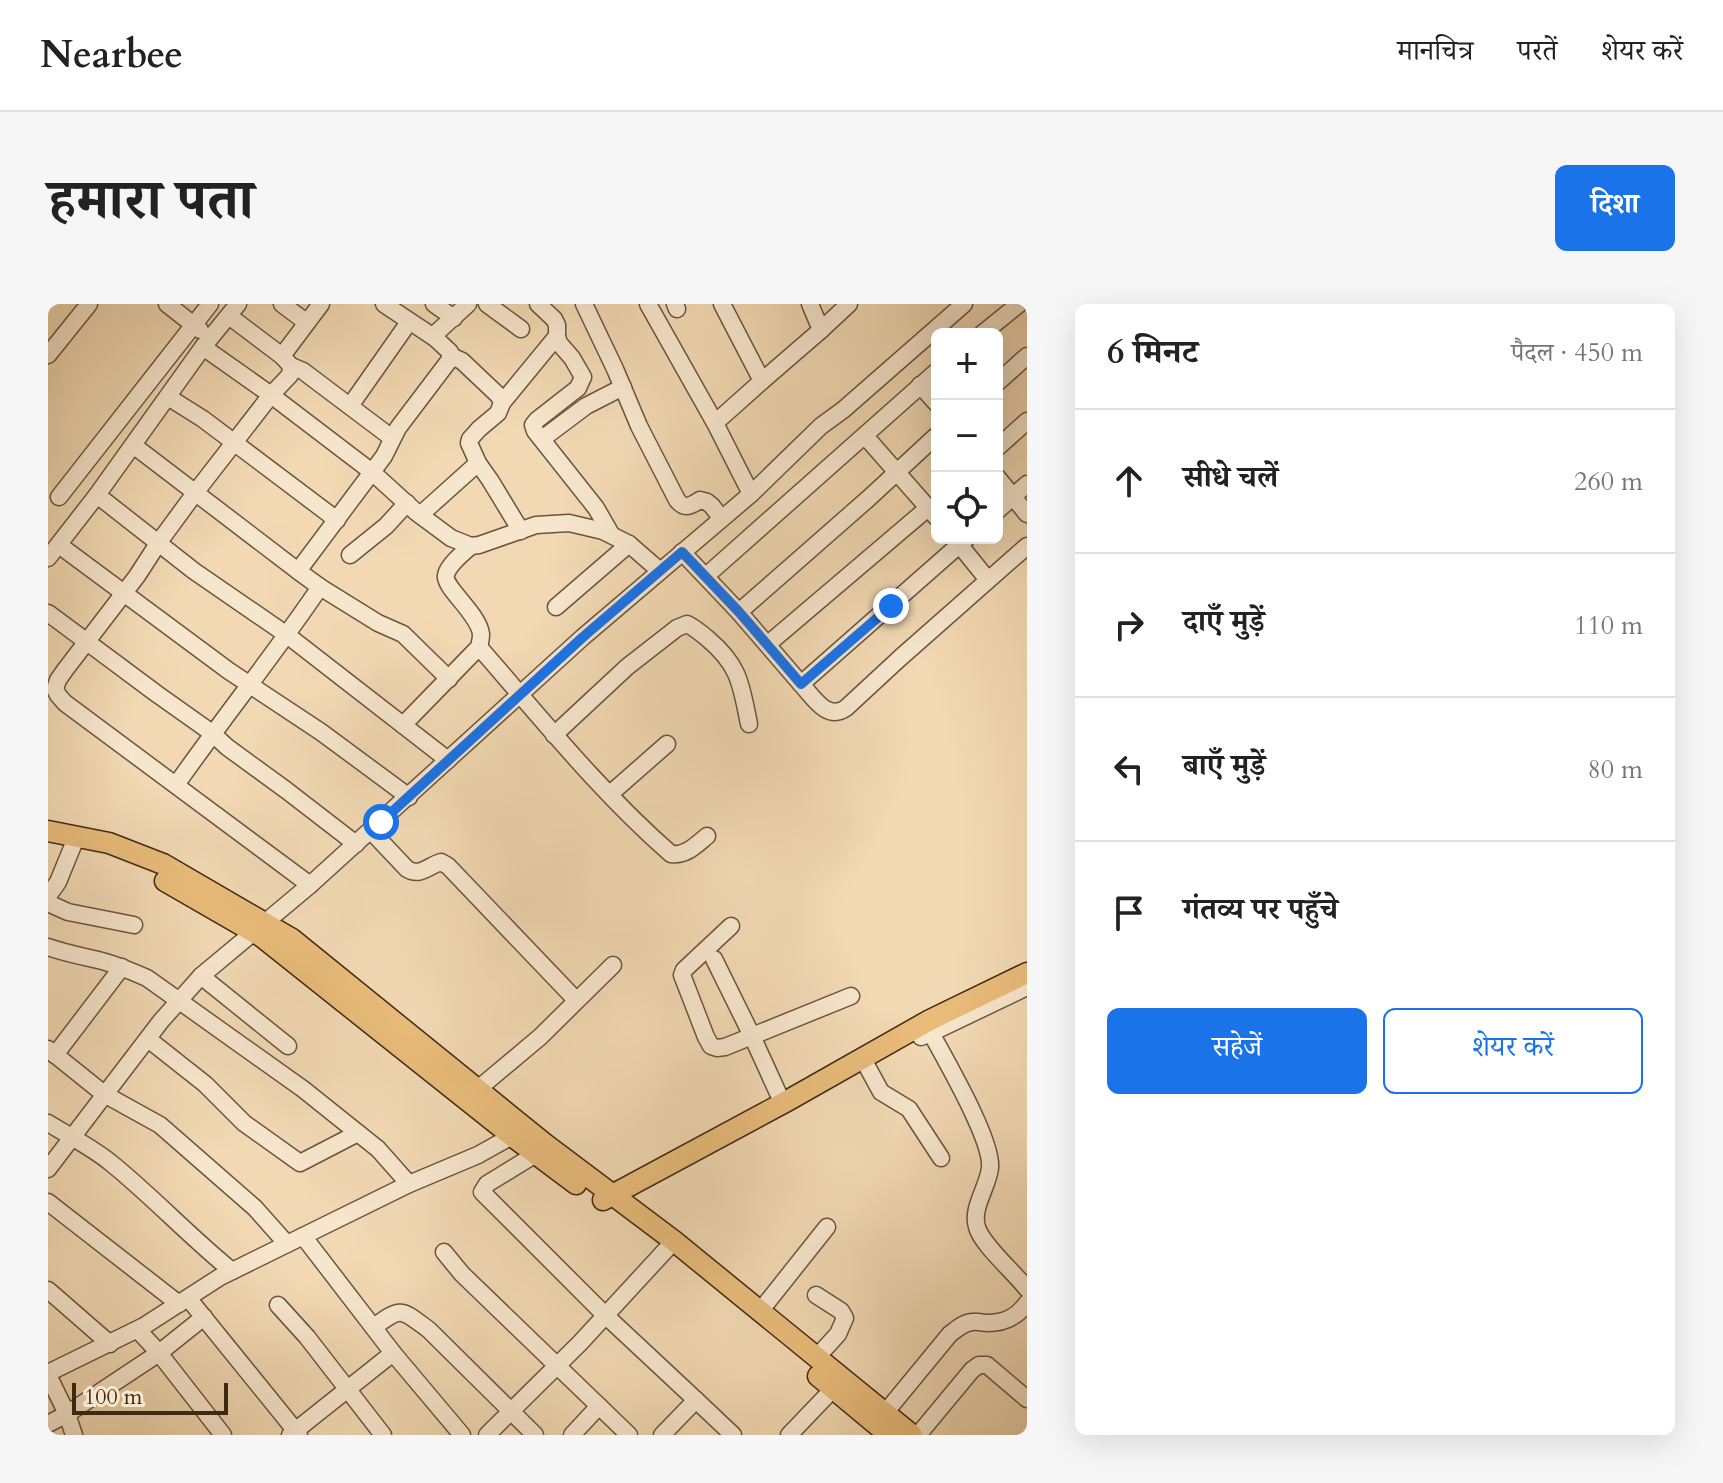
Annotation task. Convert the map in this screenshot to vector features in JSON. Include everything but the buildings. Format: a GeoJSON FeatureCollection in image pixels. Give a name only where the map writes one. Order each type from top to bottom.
{"type":"FeatureCollection","features":[{"type":"Feature","properties":{"kind":"main road"},"geometry":{"type":"LineString","coordinates":[[48,831],[74,843]]}},
{"type":"Feature","properties":{"kind":"main road"},"geometry":{"type":"LineString","coordinates":[[48,843],[109,843],[163,864],[224,898],[364,1017],[669,1246],[761,1310],[912,1435]]}},
{"type":"Feature","properties":{"kind":"main road"},"geometry":{"type":"LineString","coordinates":[[258,928],[292,939],[315,956],[478,1089],[536,1154],[606,1198]]}},
{"type":"Feature","properties":{"kind":"main road"},"geometry":{"type":"LineString","coordinates":[[606,1198],[1027,973]]}},
{"type":"Feature","properties":{"kind":"main road"},"geometry":{"type":"LineString","coordinates":[[669,1246],[889,1435]]}},
{"type":"Feature","properties":{"kind":"street"},"geometry":{"type":"LineString","coordinates":[[51,344],[89,304]]}},
{"type":"Feature","properties":{"kind":"street"},"geometry":{"type":"LineString","coordinates":[[167,304],[194,325],[207,343],[451,538],[471,546],[479,545],[536,525],[569,523],[611,534],[629,544],[660,571]]}},
{"type":"Feature","properties":{"kind":"street"},"geometry":{"type":"LineString","coordinates":[[59,497],[210,304]]}},
{"type":"Feature","properties":{"kind":"street"},"geometry":{"type":"LineString","coordinates":[[282,304],[306,322]]}},
{"type":"Feature","properties":{"kind":"street"},"geometry":{"type":"LineString","coordinates":[[310,885],[65,703],[52,688],[195,493],[290,375],[287,361],[306,322],[321,304]]}},
{"type":"Feature","properties":{"kind":"street"},"geometry":{"type":"LineString","coordinates":[[384,304],[435,338],[451,356],[462,361],[499,396],[502,403]]}},
{"type":"Feature","properties":{"kind":"street"},"geometry":{"type":"LineString","coordinates":[[434,304],[454,318]]}},
{"type":"Feature","properties":{"kind":"street"},"geometry":{"type":"LineString","coordinates":[[435,338],[441,327],[468,304]]}},
{"type":"Feature","properties":{"kind":"street"},"geometry":{"type":"LineString","coordinates":[[487,304],[521,329]]}},
{"type":"Feature","properties":{"kind":"street"},"geometry":{"type":"LineString","coordinates":[[538,304],[554,319],[562,347],[583,377],[578,388],[533,425],[596,508],[611,534]]}},
{"type":"Feature","properties":{"kind":"street"},"geometry":{"type":"LineString","coordinates":[[584,304],[639,426],[677,500],[684,507],[700,500],[707,502],[721,518]]}},
{"type":"Feature","properties":{"kind":"street"},"geometry":{"type":"LineString","coordinates":[[648,304],[751,494]]}},
{"type":"Feature","properties":{"kind":"street"},"geometry":{"type":"LineString","coordinates":[[722,304],[762,381]]}},
{"type":"Feature","properties":{"kind":"street"},"geometry":{"type":"LineString","coordinates":[[810,304],[821,330]]}},
{"type":"Feature","properties":{"kind":"street"},"geometry":{"type":"LineString","coordinates":[[715,423],[849,304]]}},
{"type":"Feature","properties":{"kind":"street"},"geometry":{"type":"LineString","coordinates":[[989,328],[1019,304]]}},
{"type":"Feature","properties":{"kind":"street"},"geometry":{"type":"LineString","coordinates":[[48,1169],[177,1001],[201,976],[310,885],[583,637],[751,494],[821,426],[843,410],[955,307]]}},
{"type":"Feature","properties":{"kind":"street"},"geometry":{"type":"LineString","coordinates":[[392,438],[287,361],[233,310],[53,551],[123,593],[409,797]]}},
{"type":"Feature","properties":{"kind":"street"},"geometry":{"type":"LineString","coordinates":[[350,406],[409,322]]}},
{"type":"Feature","properties":{"kind":"street"},"geometry":{"type":"LineString","coordinates":[[521,531],[478,463],[471,450],[470,439],[498,413],[502,403],[557,336]]}},
{"type":"Feature","properties":{"kind":"street"},"geometry":{"type":"LineString","coordinates":[[298,571],[384,456],[392,438],[451,356]]}},
{"type":"Feature","properties":{"kind":"street"},"geometry":{"type":"LineString","coordinates":[[1003,378],[1027,356]]}},
{"type":"Feature","properties":{"kind":"street"},"geometry":{"type":"LineString","coordinates":[[706,576],[931,376]]}},
{"type":"Feature","properties":{"kind":"street"},"geometry":{"type":"LineString","coordinates":[[920,385],[933,400]]}},
{"type":"Feature","properties":{"kind":"street"},"geometry":{"type":"LineString","coordinates":[[542,439],[586,406],[623,387]]}},
{"type":"Feature","properties":{"kind":"street"},"geometry":{"type":"LineString","coordinates":[[168,397],[337,520]]}},
{"type":"Feature","properties":{"kind":"street"},"geometry":{"type":"LineString","coordinates":[[1003,443],[1027,421]]}},
{"type":"Feature","properties":{"kind":"street"},"geometry":{"type":"LineString","coordinates":[[865,436],[931,511]]}},
{"type":"Feature","properties":{"kind":"street"},"geometry":{"type":"LineString","coordinates":[[739,612],[931,440]]}},
{"type":"Feature","properties":{"kind":"street"},"geometry":{"type":"LineString","coordinates":[[133,445],[320,587],[378,623],[403,634],[449,679]]}},
{"type":"Feature","properties":{"kind":"street"},"geometry":{"type":"LineString","coordinates":[[420,515],[478,463]]}},
{"type":"Feature","properties":{"kind":"street"},"geometry":{"type":"LineString","coordinates":[[1003,484],[1027,514]]}},
{"type":"Feature","properties":{"kind":"street"},"geometry":{"type":"LineString","coordinates":[[1003,506],[1027,484]]}},
{"type":"Feature","properties":{"kind":"street"},"geometry":{"type":"LineString","coordinates":[[97,495],[194,571],[287,635],[448,760]]}},
{"type":"Feature","properties":{"kind":"street"},"geometry":{"type":"LineString","coordinates":[[350,555],[386,526],[407,503]]}},
{"type":"Feature","properties":{"kind":"street"},"geometry":{"type":"LineString","coordinates":[[768,644],[931,515]]}},
{"type":"Feature","properties":{"kind":"street"},"geometry":{"type":"LineString","coordinates":[[556,607],[629,544]]}},
{"type":"Feature","properties":{"kind":"street"},"geometry":{"type":"LineString","coordinates":[[801,684],[956,544]]}},
{"type":"Feature","properties":{"kind":"street"},"geometry":{"type":"LineString","coordinates":[[963,544],[988,580]]}},
{"type":"Feature","properties":{"kind":"street"},"geometry":{"type":"LineString","coordinates":[[403,725],[479,647],[481,634],[475,618],[445,578],[448,570],[471,546]]}},
{"type":"Feature","properties":{"kind":"street"},"geometry":{"type":"LineString","coordinates":[[682,552],[768,644],[822,708],[838,714],[1027,546]]}},
{"type":"Feature","properties":{"kind":"street"},"geometry":{"type":"LineString","coordinates":[[176,785],[320,587]]}},
{"type":"Feature","properties":{"kind":"street"},"geometry":{"type":"LineString","coordinates":[[48,613],[356,844]]}},
{"type":"Feature","properties":{"kind":"street"},"geometry":{"type":"LineString","coordinates":[[554,735],[627,667],[677,628],[687,624],[727,657],[740,681],[749,724]]}},
{"type":"Feature","properties":{"kind":"street"},"geometry":{"type":"LineString","coordinates":[[479,647],[636,824],[671,854],[685,853],[707,836]]}},
{"type":"Feature","properties":{"kind":"street"},"geometry":{"type":"LineString","coordinates":[[610,794],[667,744]]}},
{"type":"Feature","properties":{"kind":"street"},"geometry":{"type":"LineString","coordinates":[[371,831],[413,873],[420,873],[441,862],[456,872],[576,1000]]}},
{"type":"Feature","properties":{"kind":"street"},"geometry":{"type":"LineString","coordinates":[[48,896],[58,882],[74,843]]}},
{"type":"Feature","properties":{"kind":"street"},"geometry":{"type":"LineString","coordinates":[[48,903],[68,912],[134,925]]}},
{"type":"Feature","properties":{"kind":"street"},"geometry":{"type":"LineString","coordinates":[[731,926],[684,970],[683,979],[711,1046],[725,1047],[851,996]]}},
{"type":"Feature","properties":{"kind":"street"},"geometry":{"type":"LineString","coordinates":[[48,947],[122,967],[147,978],[303,1089],[378,1149],[409,1184]]}},
{"type":"Feature","properties":{"kind":"street"},"geometry":{"type":"LineString","coordinates":[[714,959],[783,1104]]}},
{"type":"Feature","properties":{"kind":"street"},"geometry":{"type":"LineString","coordinates":[[478,1089],[540,1037],[613,965]]}},
{"type":"Feature","properties":{"kind":"street"},"geometry":{"type":"LineString","coordinates":[[122,967],[52,1052],[104,1094],[160,1125],[255,1208],[287,1244]]}},
{"type":"Feature","properties":{"kind":"street"},"geometry":{"type":"LineString","coordinates":[[201,976],[288,1046]]}},
{"type":"Feature","properties":{"kind":"street"},"geometry":{"type":"LineString","coordinates":[[1027,987],[931,1027],[989,1153],[991,1166],[976,1215],[977,1229],[1027,1289]]}},
{"type":"Feature","properties":{"kind":"street"},"geometry":{"type":"LineString","coordinates":[[148,1039],[205,1084],[244,1123],[300,1163],[358,1133]]}},
{"type":"Feature","properties":{"kind":"street"},"geometry":{"type":"LineString","coordinates":[[872,1054],[881,1092],[909,1109],[941,1158]]}},
{"type":"Feature","properties":{"kind":"street"},"geometry":{"type":"LineString","coordinates":[[48,1123],[109,1160],[232,1271]]}},
{"type":"Feature","properties":{"kind":"street"},"geometry":{"type":"LineString","coordinates":[[74,1435],[48,1374],[138,1330],[232,1271],[409,1184],[478,1155],[519,1132]]}},
{"type":"Feature","properties":{"kind":"street"},"geometry":{"type":"LineString","coordinates":[[536,1154],[487,1184],[482,1192],[605,1315],[733,1435]]}},
{"type":"Feature","properties":{"kind":"street"},"geometry":{"type":"LineString","coordinates":[[48,1202],[204,1317],[295,1433],[393,1353]]}},
{"type":"Feature","properties":{"kind":"street"},"geometry":{"type":"LineString","coordinates":[[761,1310],[827,1227]]}},
{"type":"Feature","properties":{"kind":"street"},"geometry":{"type":"LineString","coordinates":[[303,1236],[393,1353],[462,1435]]}},
{"type":"Feature","properties":{"kind":"street"},"geometry":{"type":"LineString","coordinates":[[487,1435],[558,1365],[669,1246]]}},
{"type":"Feature","properties":{"kind":"street"},"geometry":{"type":"LineString","coordinates":[[444,1252],[462,1274],[629,1435]]}},
{"type":"Feature","properties":{"kind":"street"},"geometry":{"type":"LineString","coordinates":[[48,1290],[110,1344]]}},
{"type":"Feature","properties":{"kind":"street"},"geometry":{"type":"LineString","coordinates":[[816,1295],[841,1311],[845,1318],[838,1334],[817,1357]]}},
{"type":"Feature","properties":{"kind":"street"},"geometry":{"type":"LineString","coordinates":[[885,1413],[950,1334],[973,1321],[989,1323],[1008,1320],[1027,1303]]}},
{"type":"Feature","properties":{"kind":"street"},"geometry":{"type":"LineString","coordinates":[[278,1305],[307,1337],[383,1435]]}},
{"type":"Feature","properties":{"kind":"street"},"geometry":{"type":"LineString","coordinates":[[374,1327],[395,1312],[412,1318],[429,1330],[535,1435]]}},
{"type":"Feature","properties":{"kind":"street"},"geometry":{"type":"LineString","coordinates":[[48,1424],[159,1353],[204,1317]]}},
{"type":"Feature","properties":{"kind":"street"},"geometry":{"type":"LineString","coordinates":[[138,1330],[223,1435]]}},
{"type":"Feature","properties":{"kind":"street"},"geometry":{"type":"LineString","coordinates":[[918,1435],[979,1365],[987,1365],[1027,1399]]}},
{"type":"Feature","properties":{"kind":"street"},"geometry":{"type":"LineString","coordinates":[[789,1435],[833,1389]]}},
{"type":"Feature","properties":{"kind":"street"},"geometry":{"type":"LineString","coordinates":[[671,1432],[696,1400]]}},
{"type":"Feature","properties":{"kind":"street"},"geometry":{"type":"LineString","coordinates":[[572,1435],[599,1406]]}},
{"type":"Feature","properties":{"kind":"route"},"geometry":{"type":"LineString","coordinates":[[381,822],[583,637],[682,552],[801,684],[891,606]]}}]}
